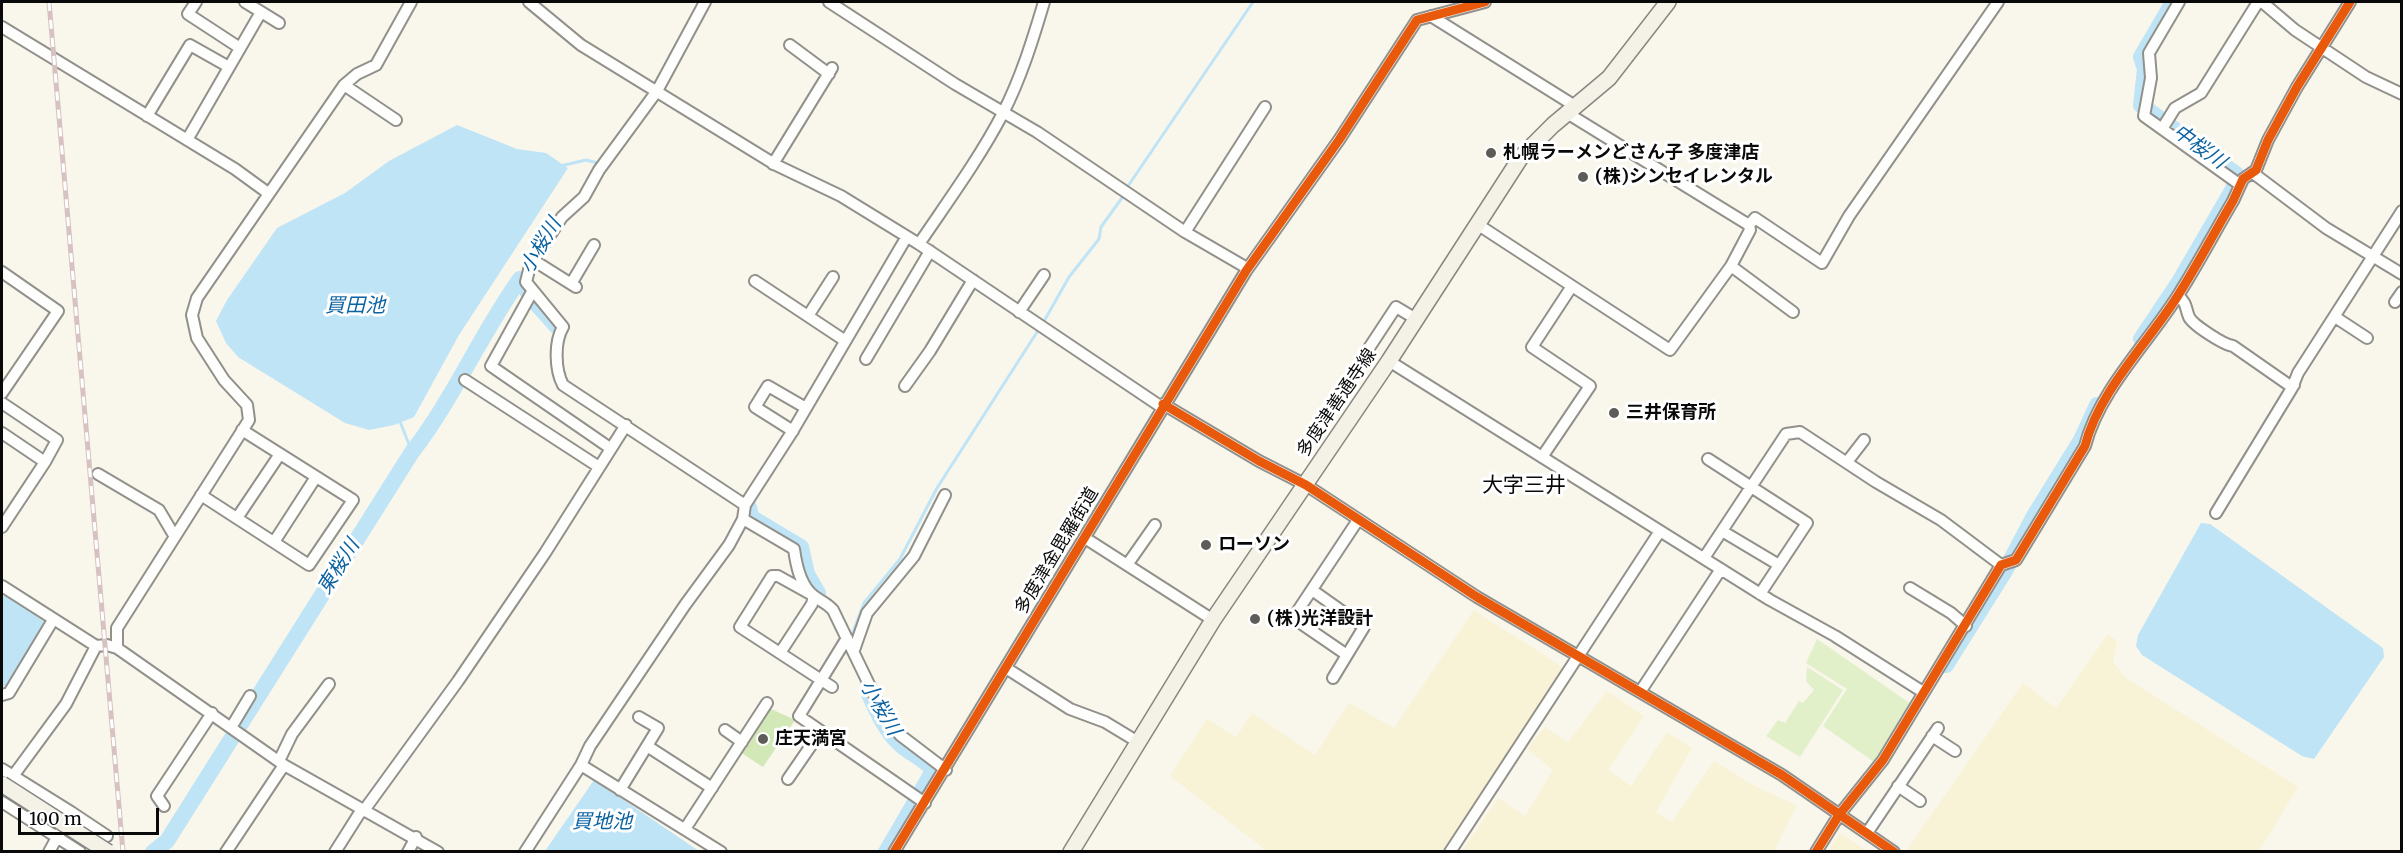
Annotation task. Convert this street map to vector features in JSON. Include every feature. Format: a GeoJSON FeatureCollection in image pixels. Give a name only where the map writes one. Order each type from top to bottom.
{"type":"FeatureCollection","features":[{"type":"Feature","properties":{"kind":"main road","name":"多度津善通寺線"},"geometry":{"type":"LineString","coordinates":[[1076,850],[1138,742],[1213,620],[1389,361],[1521,157],[1615,71],[1668,2]]}},
{"type":"Feature","properties":{"kind":"main road"},"geometry":{"type":"LineString","coordinates":[[7,780],[108,844]]}},
{"type":"Feature","properties":{"kind":"street"},"geometry":{"type":"LineString","coordinates":[[196,2],[188,14],[240,48]]}},
{"type":"Feature","properties":{"kind":"street"},"geometry":{"type":"LineString","coordinates":[[245,2],[279,23]]}},
{"type":"Feature","properties":{"kind":"street"},"geometry":{"type":"LineString","coordinates":[[117,648],[117,628],[249,420],[247,405],[205,353],[195,330],[192,315],[197,298],[344,85],[357,74],[376,65],[411,2]]}},
{"type":"Feature","properties":{"kind":"street"},"geometry":{"type":"LineString","coordinates":[[529,2],[581,45],[773,164],[841,196],[906,238],[920,244],[1163,406],[1306,485],[1476,597],[1640,692],[1690,724],[1782,775],[1894,852]]}},
{"type":"Feature","properties":{"kind":"street"},"geometry":{"type":"LineString","coordinates":[[705,2],[657,91],[598,170],[584,197],[562,217],[534,260],[526,282],[531,294],[561,330],[557,374],[563,385],[745,505]]}},
{"type":"Feature","properties":{"kind":"street"},"geometry":{"type":"LineString","coordinates":[[829,2],[955,84],[1004,112],[1185,232],[1247,268]]}},
{"type":"Feature","properties":{"kind":"street"},"geometry":{"type":"LineString","coordinates":[[920,244],[967,174],[1004,112],[1026,59],[1044,2]]}},
{"type":"Feature","properties":{"kind":"street"},"geometry":{"type":"LineString","coordinates":[[1431,16],[1485,2]]}},
{"type":"Feature","properties":{"kind":"street"},"geometry":{"type":"LineString","coordinates":[[1477,224],[1670,350],[1731,266],[1750,230],[1749,225],[1755,218],[1822,263],[1849,216],[1998,2]]}},
{"type":"Feature","properties":{"kind":"street"},"geometry":{"type":"LineString","coordinates":[[2179,2],[2149,53],[2151,78],[2146,111],[2236,182]]}},
{"type":"Feature","properties":{"kind":"street"},"geometry":{"type":"LineString","coordinates":[[2164,126],[2175,108],[2202,93],[2260,2],[2295,30],[2366,77],[2402,94]]}},
{"type":"Feature","properties":{"kind":"street"},"geometry":{"type":"LineString","coordinates":[[2236,182],[2253,173],[2268,140],[2350,2]]}},
{"type":"Feature","properties":{"kind":"street"},"geometry":{"type":"LineString","coordinates":[[186,140],[261,12]]}},
{"type":"Feature","properties":{"kind":"street"},"geometry":{"type":"LineString","coordinates":[[1431,16],[1749,225]]}},
{"type":"Feature","properties":{"kind":"street","name":"多度津金毘羅街道"},"geometry":{"type":"LineString","coordinates":[[894,852],[946,770],[1247,268],[1339,140],[1417,20],[1431,16]]}},
{"type":"Feature","properties":{"kind":"street"},"geometry":{"type":"LineString","coordinates":[[2,27],[235,169],[268,193]]}},
{"type":"Feature","properties":{"kind":"street"},"geometry":{"type":"LineString","coordinates":[[147,116],[190,45],[229,67]]}},
{"type":"Feature","properties":{"kind":"street"},"geometry":{"type":"LineString","coordinates":[[773,164],[831,71],[790,45]]}},
{"type":"Feature","properties":{"kind":"street"},"geometry":{"type":"LineString","coordinates":[[344,85],[380,103],[396,120]]}},
{"type":"Feature","properties":{"kind":"street"},"geometry":{"type":"LineString","coordinates":[[1185,232],[1265,107]]}},
{"type":"Feature","properties":{"kind":"street"},"geometry":{"type":"LineString","coordinates":[[2253,173],[2326,228],[2402,274]]}},
{"type":"Feature","properties":{"kind":"street"},"geometry":{"type":"LineString","coordinates":[[1816,852],[1839,815],[1883,760],[1923,692],[2006,563],[2016,560],[2085,446],[2088,432],[2110,393],[2178,296],[2233,201],[2236,182]]}},
{"type":"Feature","properties":{"kind":"street"},"geometry":{"type":"LineString","coordinates":[[2216,513],[2402,211]]}},
{"type":"Feature","properties":{"kind":"street"},"geometry":{"type":"LineString","coordinates":[[525,852],[581,765],[590,746],[685,605],[729,545],[743,519],[745,505],[793,431],[844,340],[906,238]]}},
{"type":"Feature","properties":{"kind":"street"},"geometry":{"type":"LineString","coordinates":[[534,260],[573,285],[594,245]]}},
{"type":"Feature","properties":{"kind":"street"},"geometry":{"type":"LineString","coordinates":[[866,359],[881,342],[908,298],[930,251]]}},
{"type":"Feature","properties":{"kind":"street"},"geometry":{"type":"LineString","coordinates":[[1731,266],[1793,312]]}},
{"type":"Feature","properties":{"kind":"street"},"geometry":{"type":"LineString","coordinates":[[2,272],[58,311],[2,393]]}},
{"type":"Feature","properties":{"kind":"street"},"geometry":{"type":"LineString","coordinates":[[1019,312],[1044,274]]}},
{"type":"Feature","properties":{"kind":"street"},"geometry":{"type":"LineString","coordinates":[[808,316],[833,277]]}},
{"type":"Feature","properties":{"kind":"street"},"geometry":{"type":"LineString","coordinates":[[755,280],[844,340]]}},
{"type":"Feature","properties":{"kind":"street"},"geometry":{"type":"LineString","coordinates":[[905,386],[930,351],[973,280]]}},
{"type":"Feature","properties":{"kind":"street"},"geometry":{"type":"LineString","coordinates":[[1542,457],[1590,386],[1532,347],[1572,286]]}},
{"type":"Feature","properties":{"kind":"street"},"geometry":{"type":"LineString","coordinates":[[2395,302],[2402,292]]}},
{"type":"Feature","properties":{"kind":"street"},"geometry":{"type":"LineString","coordinates":[[531,294],[490,366],[610,448]]}},
{"type":"Feature","properties":{"kind":"street"},"geometry":{"type":"LineString","coordinates":[[2178,296],[2185,302],[2190,320],[2225,345],[2233,346],[2289,385],[2294,385]]}},
{"type":"Feature","properties":{"kind":"street"},"geometry":{"type":"LineString","coordinates":[[1369,348],[1396,307],[1416,319]]}},
{"type":"Feature","properties":{"kind":"street"},"geometry":{"type":"LineString","coordinates":[[2335,317],[2367,338]]}},
{"type":"Feature","properties":{"kind":"street"},"geometry":{"type":"LineString","coordinates":[[1389,361],[1760,594],[1835,636],[1923,692]]}},
{"type":"Feature","properties":{"kind":"street"},"geometry":{"type":"LineString","coordinates":[[465,380],[599,467]]}},
{"type":"Feature","properties":{"kind":"street"},"geometry":{"type":"LineString","coordinates":[[793,431],[755,407],[768,386],[806,408]]}},
{"type":"Feature","properties":{"kind":"street"},"geometry":{"type":"LineString","coordinates":[[2,403],[57,440],[2,527]]}},
{"type":"Feature","properties":{"kind":"street"},"geometry":{"type":"LineString","coordinates":[[335,852],[359,814],[365,809],[458,681],[545,553],[626,425]]}},
{"type":"Feature","properties":{"kind":"street"},"geometry":{"type":"LineString","coordinates":[[201,495],[309,566],[353,500],[242,430]]}},
{"type":"Feature","properties":{"kind":"street"},"geometry":{"type":"LineString","coordinates":[[1704,558],[1786,434],[1793,431],[1800,432],[2006,563]]}},
{"type":"Feature","properties":{"kind":"street"},"geometry":{"type":"LineString","coordinates":[[2,433],[45,462]]}},
{"type":"Feature","properties":{"kind":"street"},"geometry":{"type":"LineString","coordinates":[[1846,462],[1863,440]]}},
{"type":"Feature","properties":{"kind":"street"},"geometry":{"type":"LineString","coordinates":[[237,518],[280,454]]}},
{"type":"Feature","properties":{"kind":"street"},"geometry":{"type":"LineString","coordinates":[[1708,459],[1807,523],[1760,594]]}},
{"type":"Feature","properties":{"kind":"street"},"geometry":{"type":"LineString","coordinates":[[98,474],[159,510],[175,537]]}},
{"type":"Feature","properties":{"kind":"street"},"geometry":{"type":"LineString","coordinates":[[274,542],[316,477]]}},
{"type":"Feature","properties":{"kind":"street"},"geometry":{"type":"LineString","coordinates":[[854,650],[867,613],[914,556],[945,495]]}},
{"type":"Feature","properties":{"kind":"street"},"geometry":{"type":"LineString","coordinates":[[743,519],[794,549],[796,567],[814,596]]}},
{"type":"Feature","properties":{"kind":"street"},"geometry":{"type":"LineString","coordinates":[[1347,655],[1293,618],[1358,520]]}},
{"type":"Feature","properties":{"kind":"street"},"geometry":{"type":"LineString","coordinates":[[1127,564],[1155,525]]}},
{"type":"Feature","properties":{"kind":"street"},"geometry":{"type":"LineString","coordinates":[[1450,852],[1660,531]]}},
{"type":"Feature","properties":{"kind":"street"},"geometry":{"type":"LineString","coordinates":[[1722,531],[1779,565]]}},
{"type":"Feature","properties":{"kind":"street"},"geometry":{"type":"LineString","coordinates":[[1085,538],[1213,620]]}},
{"type":"Feature","properties":{"kind":"street"},"geometry":{"type":"LineString","coordinates":[[1640,692],[1721,569]]}},
{"type":"Feature","properties":{"kind":"street"},"geometry":{"type":"LineString","coordinates":[[832,687],[740,627],[772,576],[778,576],[825,601],[833,610],[854,650],[879,705],[900,735],[946,770]]}},
{"type":"Feature","properties":{"kind":"street"},"geometry":{"type":"LineString","coordinates":[[2,586],[96,646],[117,648],[235,728],[282,763],[416,837],[438,852]]}},
{"type":"Feature","properties":{"kind":"street"},"geometry":{"type":"LineString","coordinates":[[1910,588],[1951,613],[1966,626]]}},
{"type":"Feature","properties":{"kind":"street"},"geometry":{"type":"LineString","coordinates":[[1312,590],[1364,627],[1333,678]]}},
{"type":"Feature","properties":{"kind":"street"},"geometry":{"type":"LineString","coordinates":[[780,653],[814,596]]}},
{"type":"Feature","properties":{"kind":"street"},"geometry":{"type":"LineString","coordinates":[[2,694],[9,693],[53,620]]}},
{"type":"Feature","properties":{"kind":"street"},"geometry":{"type":"LineString","coordinates":[[847,638],[799,716],[925,803]]}},
{"type":"Feature","properties":{"kind":"street"},"geometry":{"type":"LineString","coordinates":[[2,792],[7,780],[66,704],[96,646]]}},
{"type":"Feature","properties":{"kind":"street"},"geometry":{"type":"LineString","coordinates":[[1006,668],[1070,709],[1105,722],[1138,742]]}},
{"type":"Feature","properties":{"kind":"street"},"geometry":{"type":"LineString","coordinates":[[226,852],[282,763],[292,734],[329,684]]}},
{"type":"Feature","properties":{"kind":"street"},"geometry":{"type":"LineString","coordinates":[[235,728],[250,696]]}},
{"type":"Feature","properties":{"kind":"street"},"geometry":{"type":"LineString","coordinates":[[685,829],[767,703]]}},
{"type":"Feature","properties":{"kind":"street"},"geometry":{"type":"LineString","coordinates":[[164,806],[157,796],[212,713]]}},
{"type":"Feature","properties":{"kind":"street"},"geometry":{"type":"LineString","coordinates":[[621,789],[658,728],[639,717]]}},
{"type":"Feature","properties":{"kind":"street"},"geometry":{"type":"LineString","coordinates":[[725,730],[742,742]]}},
{"type":"Feature","properties":{"kind":"street"},"geometry":{"type":"LineString","coordinates":[[788,779],[796,759],[821,731]]}},
{"type":"Feature","properties":{"kind":"street"},"geometry":{"type":"LineString","coordinates":[[1867,833],[1935,732],[1955,751]]}},
{"type":"Feature","properties":{"kind":"street"},"geometry":{"type":"LineString","coordinates":[[647,746],[712,788]]}},
{"type":"Feature","properties":{"kind":"street"},"geometry":{"type":"LineString","coordinates":[[581,765],[721,852]]}},
{"type":"Feature","properties":{"kind":"street"},"geometry":{"type":"LineString","coordinates":[[2,769],[7,780],[71,813],[108,844]]}},
{"type":"Feature","properties":{"kind":"street"},"geometry":{"type":"LineString","coordinates":[[1898,786],[1920,801]]}},
{"type":"Feature","properties":{"kind":"street"},"geometry":{"type":"LineString","coordinates":[[2,802],[80,852]]}},
{"type":"Feature","properties":{"kind":"street"},"geometry":{"type":"LineString","coordinates":[[49,852],[71,813]]}},
{"type":"Feature","properties":{"kind":"street"},"geometry":{"type":"LineString","coordinates":[[408,852],[416,837]]}},
{"type":"Feature","properties":{"kind":"shaded area"},"geometry":{"type":"Polygon","coordinates":[[[1474,610],[1564,668],[1444,851],[1267,851],[1170,776],[1207,719],[1236,737],[1252,713],[1315,755],[1349,703],[1394,728],[1474,610]]]}},
{"type":"Feature","properties":{"kind":"shaded area"},"geometry":{"type":"Polygon","coordinates":[[[2108,634],[2117,641],[2113,662],[2126,678],[2298,787],[2259,851],[1906,851],[2023,683],[2056,708],[2108,634]]]}},
{"type":"Feature","properties":{"kind":"shaded area"},"geometry":{"type":"Polygon","coordinates":[[[1607,691],[1644,716],[1608,770],[1631,786],[1667,732],[1692,748],[1656,812],[1672,822],[1714,761],[1760,789],[1797,805],[1774,851],[1462,851],[1498,798],[1525,816],[1553,770],[1527,749],[1545,727],[1568,742],[1607,691]]]}},
{"type":"Feature","properties":{"kind":"shaded area"},"geometry":{"type":"Polygon","coordinates":[[[1840,833],[1868,851],[1828,851],[1840,833]]]}},
{"type":"Feature","properties":{"kind":"green space"},"geometry":{"type":"Polygon","coordinates":[[[1817,639],[1911,704],[1874,762],[1823,726],[1847,689],[1806,663],[1817,639]]]}},
{"type":"Feature","properties":{"kind":"green space"},"geometry":{"type":"Polygon","coordinates":[[[1807,667],[1843,690],[1800,757],[1766,736],[1778,720],[1785,723],[1799,701],[1803,703],[1814,690],[1806,681],[1807,667]]]}},
{"type":"Feature","properties":{"kind":"green space"},"geometry":{"type":"Polygon","coordinates":[[[769,708],[795,720],[763,767],[740,752],[769,708]]]}},
{"type":"Feature","properties":{"kind":"water","name":"買田池"},"geometry":{"type":"Polygon","coordinates":[[[457,125],[517,149],[546,153],[568,168],[459,335],[414,417],[394,425],[369,430],[345,423],[238,357],[226,343],[216,321],[227,300],[277,228],[345,193],[389,161],[457,125]]]}},
{"type":"Feature","properties":{"kind":"water"},"geometry":{"type":"Polygon","coordinates":[[[2201,523],[2210,524],[2383,648],[2384,657],[2314,759],[2302,756],[2142,655],[2136,646],[2138,635],[2201,523]]]}},
{"type":"Feature","properties":{"kind":"water"},"geometry":{"type":"Polygon","coordinates":[[[5,594],[46,623],[8,685],[2,687],[2,599],[5,594]]]}},
{"type":"Feature","properties":{"kind":"water","name":"買地池"},"geometry":{"type":"Polygon","coordinates":[[[594,780],[699,851],[545,851],[594,780]]]}},
{"type":"Feature","properties":{"kind":"waterway"},"geometry":{"type":"LineString","coordinates":[[1126,189],[1253,2]]}},
{"type":"Feature","properties":{"kind":"waterway","name":"中桜川"},"geometry":{"type":"LineString","coordinates":[[2141,339],[2179,282],[2233,189],[2236,174],[2141,105],[2145,69],[2141,57],[2173,2]]}},
{"type":"Feature","properties":{"kind":"waterway"},"geometry":{"type":"LineString","coordinates":[[560,166],[586,160],[598,163]]}},
{"type":"Feature","properties":{"kind":"waterway"},"geometry":{"type":"LineString","coordinates":[[1043,323],[1069,277],[1099,239],[1101,227],[1124,195]]}},
{"type":"Feature","properties":{"kind":"waterway","name":"東桜川"},"geometry":{"type":"LineString","coordinates":[[153,852],[167,841],[412,452],[441,410],[520,279]]}},
{"type":"Feature","properties":{"kind":"waterway","name":"小桜川"},"geometry":{"type":"LineString","coordinates":[[522,282],[531,298],[558,328]]}},
{"type":"Feature","properties":{"kind":"waterway"},"geometry":{"type":"LineString","coordinates":[[851,637],[864,603],[900,559],[937,488],[1039,329]]}},
{"type":"Feature","properties":{"kind":"waterway","name":"中桜川"},"geometry":{"type":"LineString","coordinates":[[1946,665],[2005,571],[2034,516],[2081,440],[2097,405]]}},
{"type":"Feature","properties":{"kind":"waterway"},"geometry":{"type":"LineString","coordinates":[[399,419],[412,452]]}},
{"type":"Feature","properties":{"kind":"waterway","name":"小桜川"},"geometry":{"type":"LineString","coordinates":[[749,507],[751,517],[801,547],[807,574],[818,593]]}},
{"type":"Feature","properties":{"kind":"waterway","name":"小桜川"},"geometry":{"type":"LineString","coordinates":[[869,694],[892,736],[933,771],[886,852]]}},
{"type":"Feature","properties":{"kind":"railway"},"geometry":{"type":"LineString","coordinates":[[49,2],[123,852]]}},
{"type":"Feature","properties":{"kind":"cycle path"},"geometry":{"type":"LineString","coordinates":[[894,852],[1246,271],[1339,140],[1417,20],[1485,2]]}},
{"type":"Feature","properties":{"kind":"cycle path"},"geometry":{"type":"LineString","coordinates":[[1816,852],[1839,815],[1883,760],[2001,565],[2016,560],[2085,446],[2101,406],[2112,387],[2184,285],[2233,201],[2243,179],[2256,170],[2268,140],[2297,87],[2350,2]]}},
{"type":"Feature","properties":{"kind":"cycle path"},"geometry":{"type":"LineString","coordinates":[[1163,404],[1259,461],[1306,485],[1477,597],[1782,775],[1894,852]]}},
{"type":"Feature","properties":{"kind":"place","name":"札幌ラーメンどさん子 多度津店"},"geometry":{"type":"Point","coordinates":[1491,153]}},
{"type":"Feature","properties":{"kind":"place","name":"(株)シンセイレンタル"},"geometry":{"type":"Point","coordinates":[1583,177]}},
{"type":"Feature","properties":{"kind":"place","name":"三井保育所"},"geometry":{"type":"Point","coordinates":[1614,413]}},
{"type":"Feature","properties":{"kind":"place","name":"ローソン"},"geometry":{"type":"Point","coordinates":[1206,545]}},
{"type":"Feature","properties":{"kind":"place","name":"(株)光洋設計"},"geometry":{"type":"Point","coordinates":[1255,619]}},
{"type":"Feature","properties":{"kind":"place","name":"庄天満宮"},"geometry":{"type":"Point","coordinates":[763,739]}},
{"type":"Feature","properties":{"kind":"district","name":"大字三井"},"geometry":{"type":"Point","coordinates":[1524,486]}}]}
